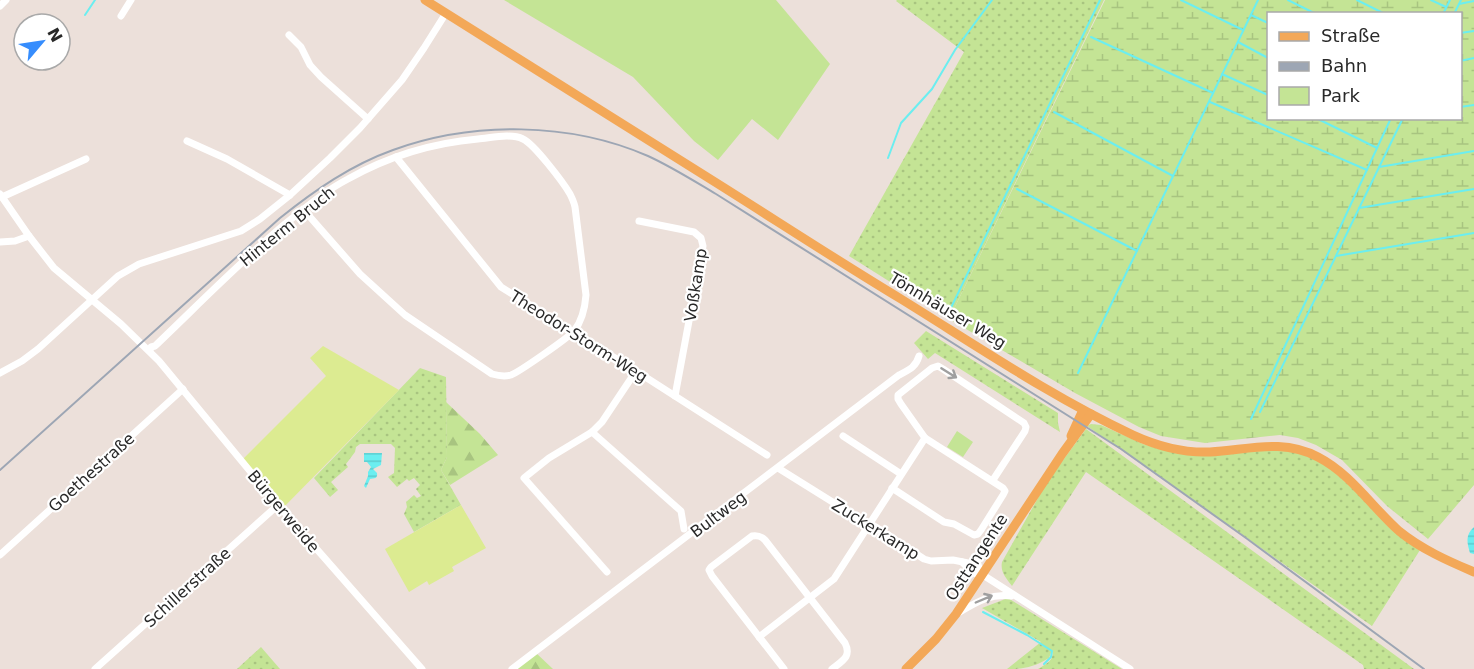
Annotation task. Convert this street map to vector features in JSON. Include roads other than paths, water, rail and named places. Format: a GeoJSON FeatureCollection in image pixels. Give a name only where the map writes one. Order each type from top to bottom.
{"type":"FeatureCollection","features":[{"type":"Feature","properties":{"kind":"main road","name":"Tönnhäuser Weg"},"geometry":{"type":"LineString","coordinates":[[425,0],[833,258],[1087,412],[1150,442],[1177,449],[1209,452],[1283,446],[1301,450],[1317,457],[1344,476],[1394,526],[1415,542],[1474,572]]}},
{"type":"Feature","properties":{"kind":"main road","name":"Osttangente"},"geometry":{"type":"LineString","coordinates":[[906,669],[936,639],[956,614],[1062,454],[1087,412]]}},
{"type":"Feature","properties":{"kind":"street"},"geometry":{"type":"LineString","coordinates":[[0,6],[6,0]]}},
{"type":"Feature","properties":{"kind":"street"},"geometry":{"type":"LineString","coordinates":[[121,16],[131,0]]}},
{"type":"Feature","properties":{"kind":"street"},"geometry":{"type":"LineString","coordinates":[[0,373],[38,349],[118,276],[129,269],[241,231],[290,195],[368,119],[406,75],[446,14]]}},
{"type":"Feature","properties":{"kind":"street"},"geometry":{"type":"LineString","coordinates":[[289,35],[301,47],[310,65],[321,77],[368,119]]}},
{"type":"Feature","properties":{"kind":"street","name":"Hinterm Bruch"},"geometry":{"type":"LineString","coordinates":[[150,351],[151,347],[155,346],[242,262],[303,209],[347,179],[396,157],[436,145],[513,136],[532,145],[572,197],[586,295],[585,308],[573,332]]}},
{"type":"Feature","properties":{"kind":"street"},"geometry":{"type":"LineString","coordinates":[[187,141],[227,159],[290,195]]}},
{"type":"Feature","properties":{"kind":"street","name":"Theodor-Storm-Weg"},"geometry":{"type":"LineString","coordinates":[[396,157],[501,287],[767,455]]}},
{"type":"Feature","properties":{"kind":"street"},"geometry":{"type":"LineString","coordinates":[[1,195],[86,159]]}},
{"type":"Feature","properties":{"kind":"street","name":"Bürgerweide"},"geometry":{"type":"LineString","coordinates":[[1,195],[54,268],[150,351],[278,505],[422,669]]}},
{"type":"Feature","properties":{"kind":"street"},"geometry":{"type":"LineString","coordinates":[[303,209],[360,274],[405,315],[492,374],[501,376],[515,373],[573,332]]}},
{"type":"Feature","properties":{"kind":"street","name":"Voßkamp"},"geometry":{"type":"LineString","coordinates":[[639,221],[694,232],[701,238],[703,246],[675,396]]}},
{"type":"Feature","properties":{"kind":"street"},"geometry":{"type":"LineString","coordinates":[[0,242],[15,241],[29,236]]}},
{"type":"Feature","properties":{"kind":"street","name":"Bultweg"},"geometry":{"type":"LineString","coordinates":[[512,669],[778,468],[793,467],[899,375],[918,363],[919,356]]}},
{"type":"Feature","properties":{"kind":"street"},"geometry":{"type":"LineString","coordinates":[[892,488],[944,522],[954,524],[974,535],[981,530],[1005,491],[993,480],[925,438],[898,399],[901,392],[932,368],[938,366],[1024,423],[1026,427],[993,480]]}},
{"type":"Feature","properties":{"kind":"street"},"geometry":{"type":"LineString","coordinates":[[607,572],[524,478],[549,458],[592,432],[614,407],[636,371]]}},
{"type":"Feature","properties":{"kind":"street","name":"Goethestraße"},"geometry":{"type":"LineString","coordinates":[[0,555],[183,389]]}},
{"type":"Feature","properties":{"kind":"street"},"geometry":{"type":"LineString","coordinates":[[592,432],[681,511],[684,529]]}},
{"type":"Feature","properties":{"kind":"street"},"geometry":{"type":"LineString","coordinates":[[843,436],[901,474]]}},
{"type":"Feature","properties":{"kind":"street"},"geometry":{"type":"LineString","coordinates":[[759,637],[834,579],[925,438]]}},
{"type":"Feature","properties":{"kind":"street","name":"Zuckerkamp"},"geometry":{"type":"LineString","coordinates":[[778,468],[793,467],[863,521],[924,559],[962,562],[973,573],[983,575],[1130,669]]}},
{"type":"Feature","properties":{"kind":"street","name":"Schillerstraße"},"geometry":{"type":"LineString","coordinates":[[95,669],[278,505]]}},
{"type":"Feature","properties":{"kind":"street"},"geometry":{"type":"LineString","coordinates":[[784,669],[709,570],[748,538],[757,535],[762,537],[845,643],[848,649],[846,659],[832,669]]}},
{"type":"Feature","properties":{"kind":"street"},"geometry":{"type":"LineString","coordinates":[[956,614],[994,595],[1014,596]]}},
{"type":"Feature","properties":{"kind":"water"},"geometry":{"type":"Polygon","coordinates":[[[364,453],[382,453],[381,465],[373,469],[377,476],[370,479],[366,488],[364,486],[371,467],[364,462],[364,453]]]}},
{"type":"Feature","properties":{"kind":"water"},"geometry":{"type":"Polygon","coordinates":[[[1474,527],[1474,554],[1470,553],[1468,539],[1474,527]]]}},
{"type":"Feature","properties":{"kind":"waterway"},"geometry":{"type":"LineString","coordinates":[[85,15],[95,0]]}},
{"type":"Feature","properties":{"kind":"waterway"},"geometry":{"type":"LineString","coordinates":[[888,158],[901,123],[932,89],[955,50],[992,0]]}},
{"type":"Feature","properties":{"kind":"waterway"},"geometry":{"type":"LineString","coordinates":[[947,316],[1100,0]]}},
{"type":"Feature","properties":{"kind":"waterway"},"geometry":{"type":"LineString","coordinates":[[1181,0],[1243,30]]}},
{"type":"Feature","properties":{"kind":"waterway"},"geometry":{"type":"LineString","coordinates":[[1078,373],[1258,0]]}},
{"type":"Feature","properties":{"kind":"waterway"},"geometry":{"type":"LineString","coordinates":[[1288,0],[1312,12]]}},
{"type":"Feature","properties":{"kind":"waterway"},"geometry":{"type":"LineString","coordinates":[[1357,0],[1381,12]]}},
{"type":"Feature","properties":{"kind":"waterway"},"geometry":{"type":"LineString","coordinates":[[1431,0],[1446,7]]}},
{"type":"Feature","properties":{"kind":"waterway"},"geometry":{"type":"LineString","coordinates":[[1444,12],[1450,0]]}},
{"type":"Feature","properties":{"kind":"waterway"},"geometry":{"type":"LineString","coordinates":[[1455,12],[1461,0]]}},
{"type":"Feature","properties":{"kind":"waterway"},"geometry":{"type":"LineString","coordinates":[[1459,4],[1474,1]]}},
{"type":"Feature","properties":{"kind":"waterway"},"geometry":{"type":"LineString","coordinates":[[1251,15],[1267,23]]}},
{"type":"Feature","properties":{"kind":"waterway"},"geometry":{"type":"LineString","coordinates":[[1462,33],[1474,31]]}},
{"type":"Feature","properties":{"kind":"waterway"},"geometry":{"type":"LineString","coordinates":[[1091,37],[1213,93]]}},
{"type":"Feature","properties":{"kind":"waterway"},"geometry":{"type":"LineString","coordinates":[[1238,42],[1267,57]]}},
{"type":"Feature","properties":{"kind":"waterway"},"geometry":{"type":"LineString","coordinates":[[1462,61],[1474,58]]}},
{"type":"Feature","properties":{"kind":"waterway"},"geometry":{"type":"LineString","coordinates":[[1222,74],[1267,95]]}},
{"type":"Feature","properties":{"kind":"waterway"},"geometry":{"type":"LineString","coordinates":[[1210,102],[1367,170]]}},
{"type":"Feature","properties":{"kind":"waterway"},"geometry":{"type":"LineString","coordinates":[[1462,107],[1474,105]]}},
{"type":"Feature","properties":{"kind":"waterway"},"geometry":{"type":"LineString","coordinates":[[1054,112],[1173,176]]}},
{"type":"Feature","properties":{"kind":"waterway"},"geometry":{"type":"LineString","coordinates":[[1320,120],[1377,148]]}},
{"type":"Feature","properties":{"kind":"waterway"},"geometry":{"type":"LineString","coordinates":[[1251,419],[1390,120]]}},
{"type":"Feature","properties":{"kind":"waterway"},"geometry":{"type":"LineString","coordinates":[[1260,412],[1402,120]]}},
{"type":"Feature","properties":{"kind":"waterway"},"geometry":{"type":"LineString","coordinates":[[1379,167],[1474,151]]}},
{"type":"Feature","properties":{"kind":"waterway"},"geometry":{"type":"LineString","coordinates":[[1017,189],[1137,251]]}},
{"type":"Feature","properties":{"kind":"waterway"},"geometry":{"type":"LineString","coordinates":[[1359,208],[1474,189]]}},
{"type":"Feature","properties":{"kind":"waterway"},"geometry":{"type":"LineString","coordinates":[[1336,256],[1474,233]]}},
{"type":"Feature","properties":{"kind":"waterway"},"geometry":{"type":"LineString","coordinates":[[983,612],[1052,651],[1051,657],[1044,664]]}},
{"type":"Feature","properties":{"kind":"railway"},"geometry":{"type":"LineString","coordinates":[[0,470],[280,218],[334,179],[393,150],[456,134],[521,129],[554,132],[618,145],[648,156],[716,194],[1121,449],[1424,669]]}}]}
